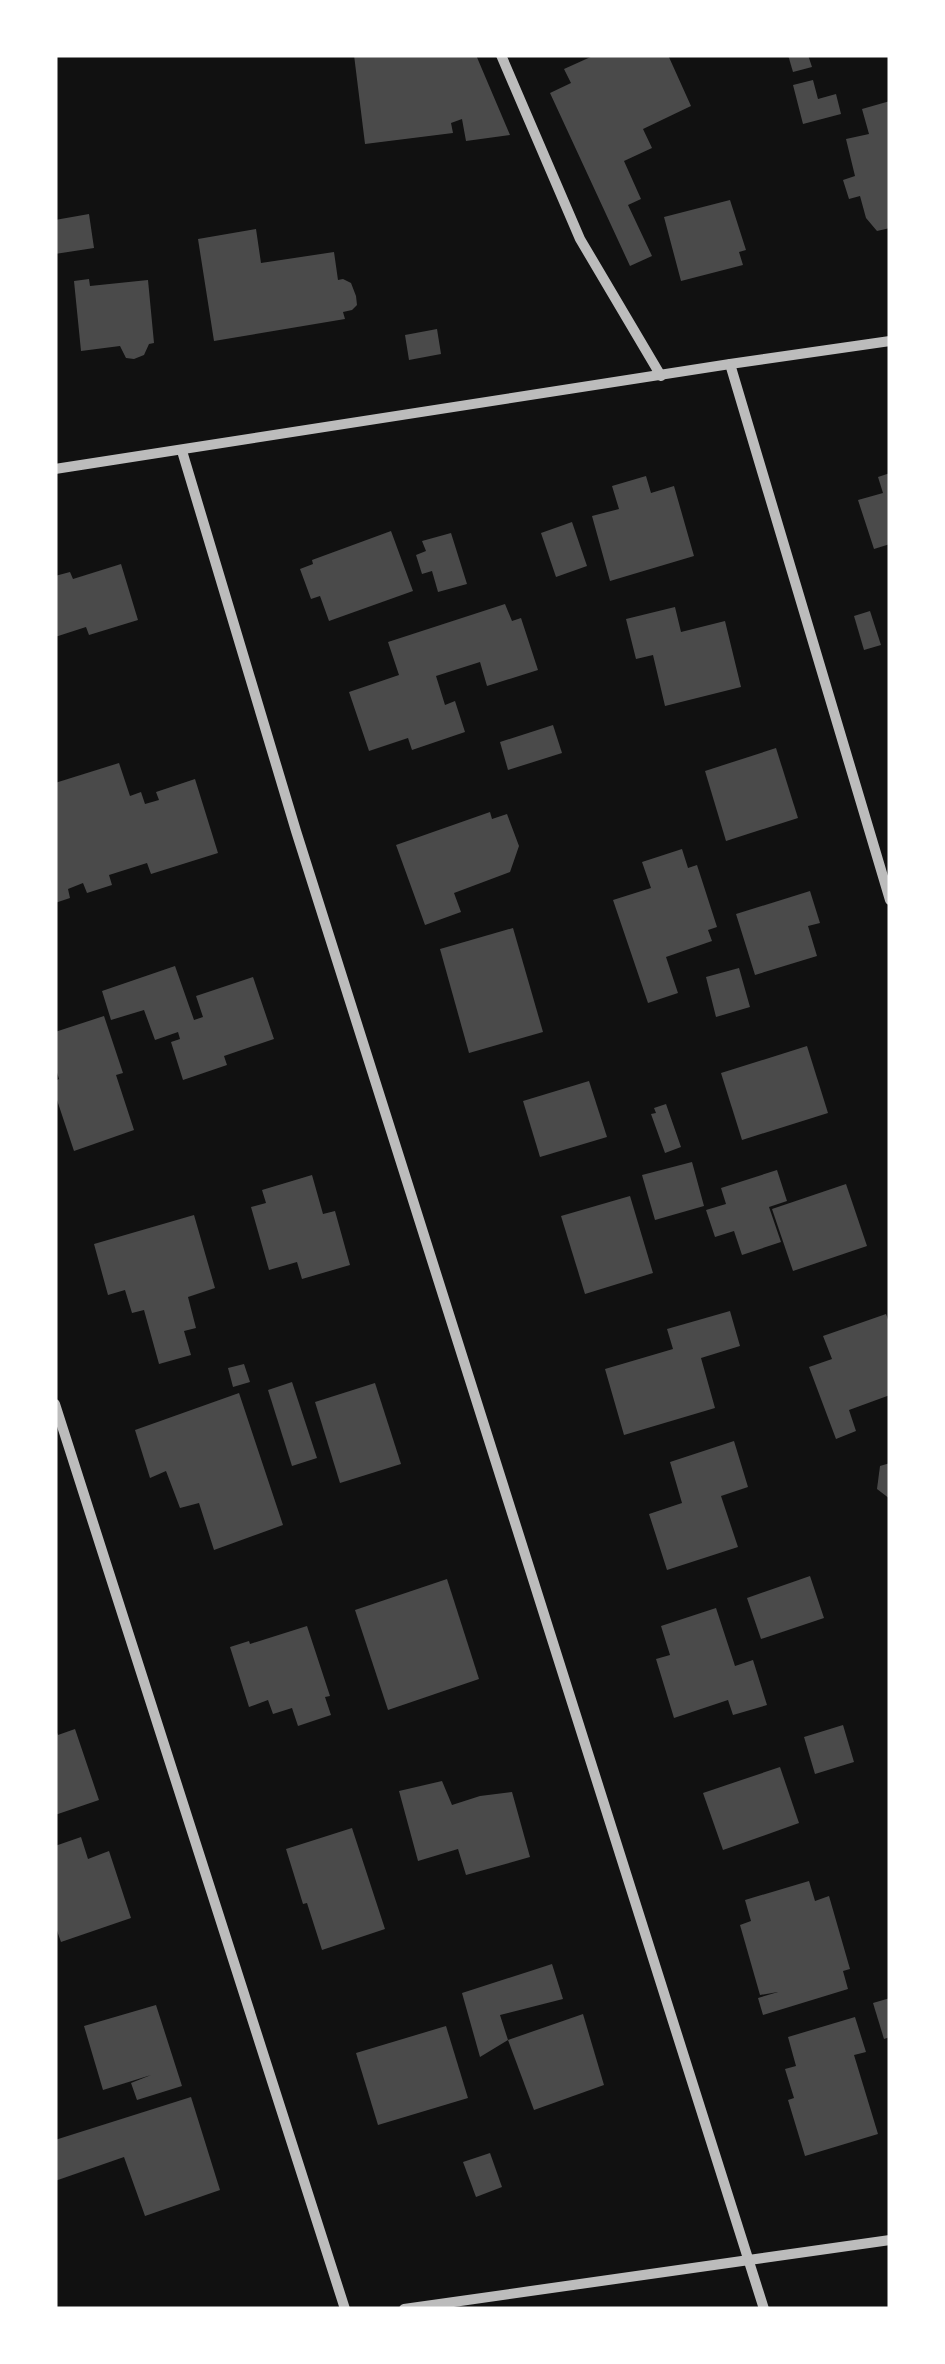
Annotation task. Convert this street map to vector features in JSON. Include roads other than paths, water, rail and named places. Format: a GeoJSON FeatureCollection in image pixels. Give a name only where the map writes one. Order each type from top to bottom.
{"type":"FeatureCollection","features":[{"type":"Feature","properties":{"kind":"street"},"geometry":{"type":"LineString","coordinates":[[501,55],[580,238],[661,376]]}},
{"type":"Feature","properties":{"kind":"street"},"geometry":{"type":"LineString","coordinates":[[55,469],[890,342]]}},
{"type":"Feature","properties":{"kind":"street"},"geometry":{"type":"LineString","coordinates":[[730,364],[890,900]]}},
{"type":"Feature","properties":{"kind":"street"},"geometry":{"type":"LineString","coordinates":[[182,451],[296,831],[764,2309]]}},
{"type":"Feature","properties":{"kind":"street"},"geometry":{"type":"LineString","coordinates":[[55,1404],[345,2309]]}},
{"type":"Feature","properties":{"kind":"street"},"geometry":{"type":"LineString","coordinates":[[404,2309],[890,2240]]}}]}
